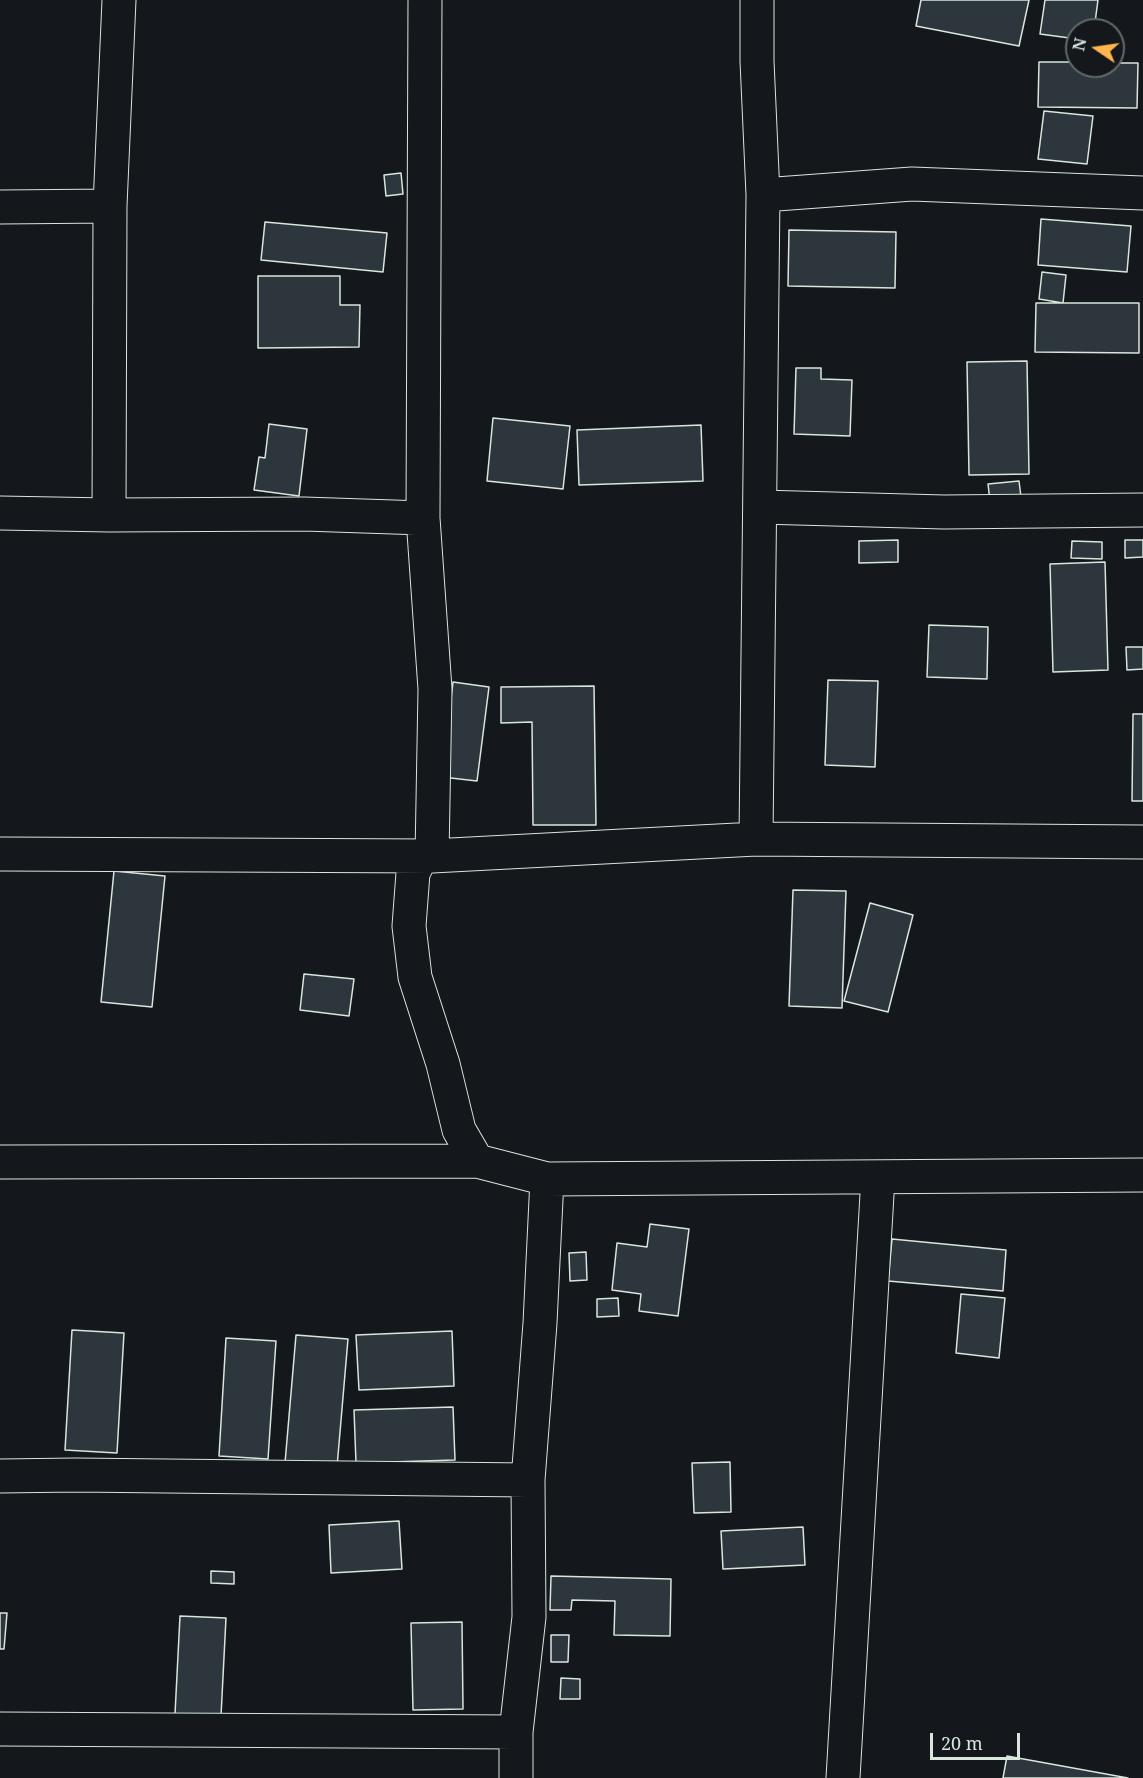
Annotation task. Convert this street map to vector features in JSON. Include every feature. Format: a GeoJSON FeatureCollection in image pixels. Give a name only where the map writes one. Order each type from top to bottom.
{"type":"FeatureCollection","features":[{"type":"Feature","properties":{"kind":"street"},"geometry":{"type":"LineString","coordinates":[[109,515],[110,206],[119,0]]}},
{"type":"Feature","properties":{"kind":"street"},"geometry":{"type":"LineString","coordinates":[[425,0],[423,518],[435,689],[432,856]]}},
{"type":"Feature","properties":{"kind":"street"},"geometry":{"type":"LineString","coordinates":[[756,839],[763,195],[757,61],[757,0]]}},
{"type":"Feature","properties":{"kind":"street"},"geometry":{"type":"LineString","coordinates":[[763,195],[912,184],[1143,193]]}},
{"type":"Feature","properties":{"kind":"street"},"geometry":{"type":"LineString","coordinates":[[0,207],[110,206]]}},
{"type":"Feature","properties":{"kind":"street"},"geometry":{"type":"LineString","coordinates":[[760,507],[944,512],[1143,510]]}},
{"type":"Feature","properties":{"kind":"street"},"geometry":{"type":"LineString","coordinates":[[0,513],[304,514],[423,518]]}},
{"type":"Feature","properties":{"kind":"street"},"geometry":{"type":"LineString","coordinates":[[477,1161],[459,1130],[443,1064],[414,977],[409,926],[413,873],[420,857],[756,839],[1143,842]]}},
{"type":"Feature","properties":{"kind":"street"},"geometry":{"type":"LineString","coordinates":[[0,854],[432,856]]}},
{"type":"Feature","properties":{"kind":"street"},"geometry":{"type":"LineString","coordinates":[[0,1162],[477,1161],[547,1179],[1143,1176]]}},
{"type":"Feature","properties":{"kind":"street"},"geometry":{"type":"LineString","coordinates":[[843,1778],[878,1177]]}},
{"type":"Feature","properties":{"kind":"street"},"geometry":{"type":"LineString","coordinates":[[516,1778],[516,1732],[529,1617],[528,1480],[540,1323],[547,1179]]}},
{"type":"Feature","properties":{"kind":"street"},"geometry":{"type":"LineString","coordinates":[[0,1476],[528,1480]]}},
{"type":"Feature","properties":{"kind":"street"},"geometry":{"type":"LineString","coordinates":[[0,1729],[516,1732]]}},
{"type":"Feature","properties":{"kind":"building"},"geometry":{"type":"Polygon","coordinates":[[[921,0],[1029,0],[1019,46],[916,26],[921,0]]]}},
{"type":"Feature","properties":{"kind":"building"},"geometry":{"type":"Polygon","coordinates":[[[1045,0],[1098,0],[1096,18],[1065,18],[1065,37],[1040,34],[1045,0]]]}},
{"type":"Feature","properties":{"kind":"building"},"geometry":{"type":"Polygon","coordinates":[[[1039,62],[1065,62],[1065,78],[1125,78],[1125,63],[1138,63],[1137,108],[1038,107],[1039,62]]]}},
{"type":"Feature","properties":{"kind":"building"},"geometry":{"type":"Polygon","coordinates":[[[1044,111],[1093,116],[1087,164],[1038,159],[1044,111]]]}},
{"type":"Feature","properties":{"kind":"building"},"geometry":{"type":"Polygon","coordinates":[[[401,173],[403,194],[386,196],[384,175],[401,173]]]}},
{"type":"Feature","properties":{"kind":"building"},"geometry":{"type":"Polygon","coordinates":[[[1041,219],[1131,226],[1127,272],[1038,265],[1041,219]]]}},
{"type":"Feature","properties":{"kind":"building"},"geometry":{"type":"Polygon","coordinates":[[[265,222],[387,233],[383,272],[261,260],[265,222]]]}},
{"type":"Feature","properties":{"kind":"building"},"geometry":{"type":"Polygon","coordinates":[[[789,230],[896,232],[895,288],[788,286],[789,230]]]}},
{"type":"Feature","properties":{"kind":"building"},"geometry":{"type":"Polygon","coordinates":[[[1042,272],[1066,275],[1063,303],[1039,299],[1042,272]]]}},
{"type":"Feature","properties":{"kind":"building"},"geometry":{"type":"Polygon","coordinates":[[[258,276],[340,276],[340,305],[360,305],[359,347],[258,348],[258,276]]]}},
{"type":"Feature","properties":{"kind":"building"},"geometry":{"type":"Polygon","coordinates":[[[1036,303],[1139,303],[1139,353],[1035,352],[1036,303]]]}},
{"type":"Feature","properties":{"kind":"building"},"geometry":{"type":"Polygon","coordinates":[[[1027,361],[1029,474],[969,475],[967,362],[1027,361]]]}},
{"type":"Feature","properties":{"kind":"building"},"geometry":{"type":"Polygon","coordinates":[[[796,368],[821,368],[821,379],[852,380],[850,436],[794,434],[796,368]]]}},
{"type":"Feature","properties":{"kind":"building"},"geometry":{"type":"Polygon","coordinates":[[[493,418],[570,426],[563,489],[487,481],[493,418]]]}},
{"type":"Feature","properties":{"kind":"building"},"geometry":{"type":"Polygon","coordinates":[[[269,424],[307,429],[299,496],[254,490],[259,457],[265,458],[269,424]]]}},
{"type":"Feature","properties":{"kind":"building"},"geometry":{"type":"Polygon","coordinates":[[[701,425],[703,481],[579,485],[577,430],[701,425]]]}},
{"type":"Feature","properties":{"kind":"building"},"geometry":{"type":"Polygon","coordinates":[[[1019,481],[1021,497],[990,501],[988,484],[1019,481]]]}},
{"type":"Feature","properties":{"kind":"building"},"geometry":{"type":"Polygon","coordinates":[[[898,540],[898,562],[859,563],[859,541],[898,540]]]}},
{"type":"Feature","properties":{"kind":"building"},"geometry":{"type":"Polygon","coordinates":[[[1125,540],[1143,540],[1143,557],[1125,558],[1125,540]]]}},
{"type":"Feature","properties":{"kind":"building"},"geometry":{"type":"Polygon","coordinates":[[[1072,541],[1102,542],[1102,559],[1071,558],[1072,541]]]}},
{"type":"Feature","properties":{"kind":"building"},"geometry":{"type":"Polygon","coordinates":[[[1105,562],[1108,670],[1053,672],[1050,564],[1105,562]]]}},
{"type":"Feature","properties":{"kind":"building"},"geometry":{"type":"Polygon","coordinates":[[[929,625],[988,627],[987,679],[927,677],[929,625]]]}},
{"type":"Feature","properties":{"kind":"building"},"geometry":{"type":"Polygon","coordinates":[[[1126,647],[1143,647],[1143,669],[1127,670],[1126,647]]]}},
{"type":"Feature","properties":{"kind":"building"},"geometry":{"type":"Polygon","coordinates":[[[828,680],[878,681],[875,767],[825,765],[828,680]]]}},
{"type":"Feature","properties":{"kind":"building"},"geometry":{"type":"Polygon","coordinates":[[[453,682],[489,687],[477,781],[442,777],[453,682]]]}},
{"type":"Feature","properties":{"kind":"building"},"geometry":{"type":"Polygon","coordinates":[[[594,686],[596,825],[533,825],[532,722],[501,723],[501,687],[594,686]]]}},
{"type":"Feature","properties":{"kind":"building"},"geometry":{"type":"Polygon","coordinates":[[[1133,714],[1143,714],[1143,801],[1132,801],[1133,714]]]}},
{"type":"Feature","properties":{"kind":"building"},"geometry":{"type":"Polygon","coordinates":[[[114,871],[165,876],[152,1007],[101,1002],[114,871]]]}},
{"type":"Feature","properties":{"kind":"building"},"geometry":{"type":"Polygon","coordinates":[[[793,890],[846,891],[842,1008],[789,1006],[793,890]]]}},
{"type":"Feature","properties":{"kind":"building"},"geometry":{"type":"Polygon","coordinates":[[[870,903],[913,915],[888,1012],[844,1001],[870,903]]]}},
{"type":"Feature","properties":{"kind":"building"},"geometry":{"type":"Polygon","coordinates":[[[304,974],[354,979],[349,1016],[300,1010],[304,974]]]}},
{"type":"Feature","properties":{"kind":"building"},"geometry":{"type":"Polygon","coordinates":[[[650,1224],[689,1229],[678,1316],[639,1311],[641,1294],[612,1290],[617,1243],[647,1247],[650,1224]]]}},
{"type":"Feature","properties":{"kind":"building"},"geometry":{"type":"Polygon","coordinates":[[[892,1239],[1006,1250],[1003,1291],[888,1281],[892,1239]]]}},
{"type":"Feature","properties":{"kind":"building"},"geometry":{"type":"Polygon","coordinates":[[[586,1252],[587,1280],[570,1281],[569,1253],[586,1252]]]}},
{"type":"Feature","properties":{"kind":"building"},"geometry":{"type":"Polygon","coordinates":[[[961,1294],[1005,1298],[999,1358],[956,1353],[961,1294]]]}},
{"type":"Feature","properties":{"kind":"building"},"geometry":{"type":"Polygon","coordinates":[[[618,1298],[619,1316],[597,1317],[597,1299],[618,1298]]]}},
{"type":"Feature","properties":{"kind":"building"},"geometry":{"type":"Polygon","coordinates":[[[72,1330],[124,1333],[117,1453],[65,1450],[72,1330]]]}},
{"type":"Feature","properties":{"kind":"building"},"geometry":{"type":"Polygon","coordinates":[[[452,1331],[454,1386],[359,1390],[356,1335],[452,1331]]]}},
{"type":"Feature","properties":{"kind":"building"},"geometry":{"type":"Polygon","coordinates":[[[296,1335],[348,1339],[337,1467],[285,1463],[296,1335]]]}},
{"type":"Feature","properties":{"kind":"building"},"geometry":{"type":"Polygon","coordinates":[[[226,1338],[276,1341],[268,1459],[219,1456],[226,1338]]]}},
{"type":"Feature","properties":{"kind":"building"},"geometry":{"type":"Polygon","coordinates":[[[453,1407],[455,1460],[356,1463],[354,1410],[453,1407]]]}},
{"type":"Feature","properties":{"kind":"building"},"geometry":{"type":"Polygon","coordinates":[[[730,1462],[731,1512],[694,1513],[692,1463],[730,1462]]]}},
{"type":"Feature","properties":{"kind":"building"},"geometry":{"type":"Polygon","coordinates":[[[399,1521],[402,1569],[331,1573],[329,1525],[399,1521]]]}},
{"type":"Feature","properties":{"kind":"building"},"geometry":{"type":"Polygon","coordinates":[[[803,1527],[805,1565],[723,1569],[721,1531],[803,1527]]]}},
{"type":"Feature","properties":{"kind":"building"},"geometry":{"type":"Polygon","coordinates":[[[211,1571],[234,1572],[234,1584],[211,1583],[211,1571]]]}},
{"type":"Feature","properties":{"kind":"building"},"geometry":{"type":"Polygon","coordinates":[[[551,1576],[671,1579],[670,1636],[614,1635],[615,1601],[572,1600],[571,1610],[550,1610],[551,1576]]]}},
{"type":"Feature","properties":{"kind":"building"},"geometry":{"type":"Polygon","coordinates":[[[0,1613],[7,1613],[4,1649],[0,1649],[0,1613]]]}},
{"type":"Feature","properties":{"kind":"building"},"geometry":{"type":"Polygon","coordinates":[[[180,1616],[226,1618],[221,1716],[175,1714],[180,1616]]]}},
{"type":"Feature","properties":{"kind":"building"},"geometry":{"type":"Polygon","coordinates":[[[462,1622],[463,1709],[413,1710],[411,1623],[462,1622]]]}},
{"type":"Feature","properties":{"kind":"building"},"geometry":{"type":"Polygon","coordinates":[[[551,1635],[569,1635],[568,1662],[551,1662],[551,1635]]]}},
{"type":"Feature","properties":{"kind":"building"},"geometry":{"type":"Polygon","coordinates":[[[561,1678],[580,1679],[580,1699],[560,1699],[561,1678]]]}},
{"type":"Feature","properties":{"kind":"building"},"geometry":{"type":"Polygon","coordinates":[[[1007,1756],[1128,1778],[1003,1778],[1007,1756]]]}}]}
